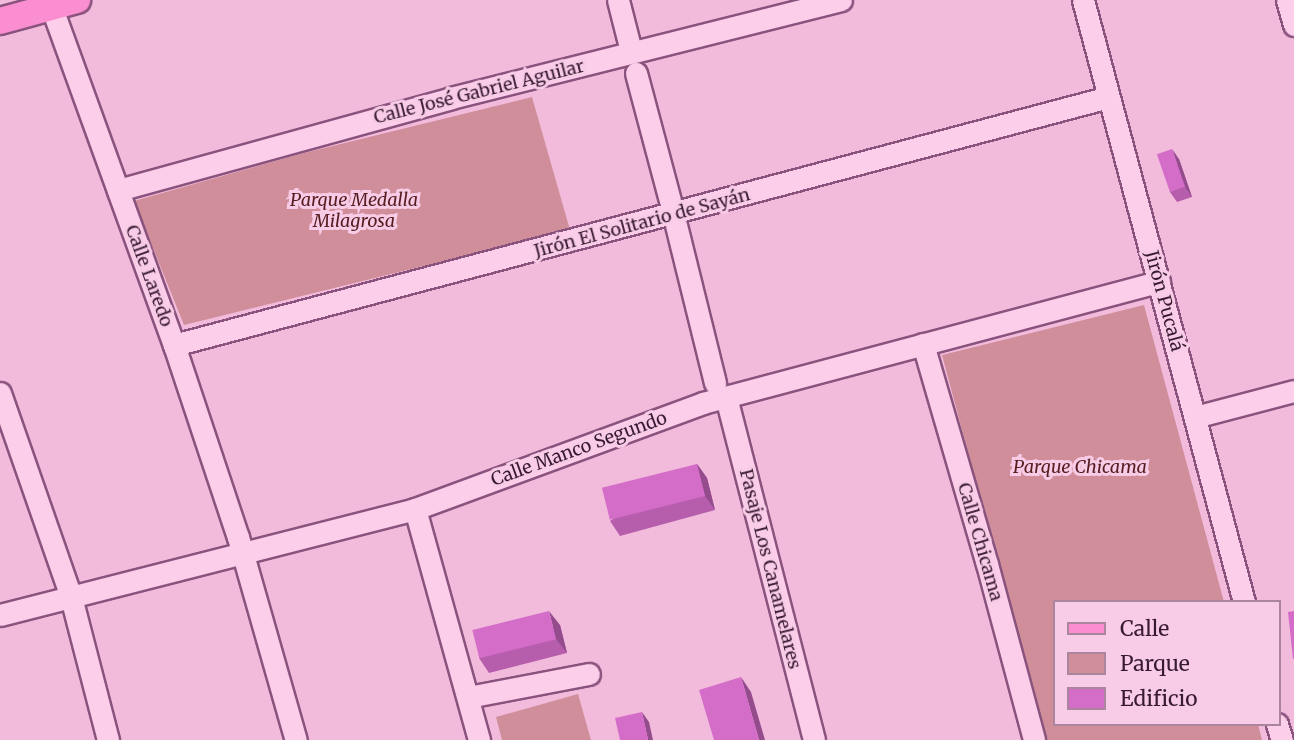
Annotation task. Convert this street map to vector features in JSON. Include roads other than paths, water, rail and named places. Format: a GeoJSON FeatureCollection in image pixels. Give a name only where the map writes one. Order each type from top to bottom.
{"type":"FeatureCollection","features":[{"type":"Feature","properties":{"kind":"main road"},"geometry":{"type":"LineString","coordinates":[[0,22],[50,4],[77,0]]}},
{"type":"Feature","properties":{"kind":"street"},"geometry":{"type":"LineString","coordinates":[[618,0],[629,43]]}},
{"type":"Feature","properties":{"kind":"street","name":"Calle José Gabriel Aguilar"},"geometry":{"type":"LineString","coordinates":[[117,190],[451,98],[841,0]]}},
{"type":"Feature","properties":{"kind":"street","name":"Jirón Pucalá"},"geometry":{"type":"LineString","coordinates":[[1083,0],[1243,600]]}},
{"type":"Feature","properties":{"kind":"street"},"geometry":{"type":"LineString","coordinates":[[1287,0],[1294,25]]}},
{"type":"Feature","properties":{"kind":"street","name":"Calle Laredo"},"geometry":{"type":"LineString","coordinates":[[50,4],[174,345],[243,555],[296,740]]}},
{"type":"Feature","properties":{"kind":"street"},"geometry":{"type":"LineString","coordinates":[[636,73],[670,201]]}},
{"type":"Feature","properties":{"kind":"street","name":"Jirón El Solitario de Sayán"},"geometry":{"type":"LineString","coordinates":[[174,345],[1109,97]]}},
{"type":"Feature","properties":{"kind":"street","name":"Pasaje Los Canamelares"},"geometry":{"type":"LineString","coordinates":[[676,225],[814,740]]}},
{"type":"Feature","properties":{"kind":"street","name":"Calle Manco Segundo"},"geometry":{"type":"LineString","coordinates":[[0,615],[415,509],[703,403],[721,390],[923,344],[1159,282]]}},
{"type":"Feature","properties":{"kind":"street","name":"Calle Chicama"},"geometry":{"type":"LineString","coordinates":[[923,344],[988,564],[1034,740]]}},
{"type":"Feature","properties":{"kind":"street"},"geometry":{"type":"LineString","coordinates":[[1195,417],[1294,391]]}},
{"type":"Feature","properties":{"kind":"street"},"geometry":{"type":"LineString","coordinates":[[0,393],[71,597],[108,740]]}},
{"type":"Feature","properties":{"kind":"street"},"geometry":{"type":"LineString","coordinates":[[415,509],[479,740]]}},
{"type":"Feature","properties":{"kind":"street"},"geometry":{"type":"LineString","coordinates":[[468,697],[589,674]]}},
{"type":"Feature","properties":{"kind":"park label","name":"Parque Medalla Milagrosa"},"geometry":{"type":"Point","coordinates":[354,211]}},
{"type":"Feature","properties":{"kind":"park label","name":"Parque Chicama"},"geometry":{"type":"Point","coordinates":[1080,467]}}]}
